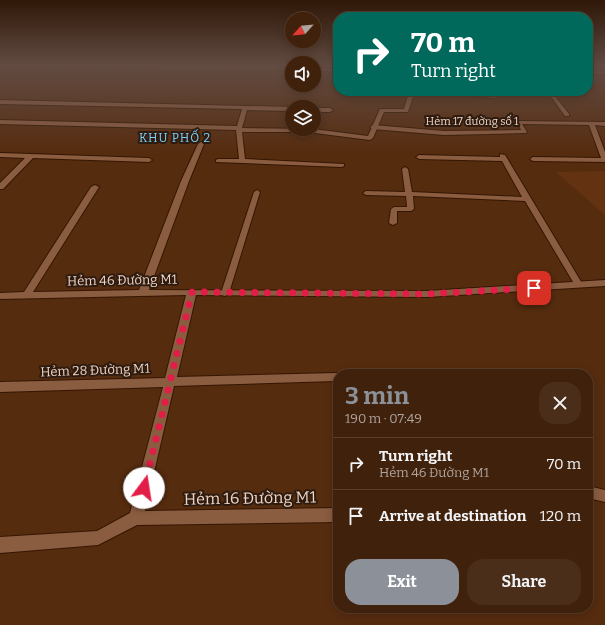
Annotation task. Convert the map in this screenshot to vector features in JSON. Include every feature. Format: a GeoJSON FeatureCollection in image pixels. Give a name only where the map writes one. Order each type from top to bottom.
{"type":"FeatureCollection","features":[{"type":"Feature","properties":{"kind":"street"},"geometry":{"type":"LineString","coordinates":[[0,122],[307,130],[370,138],[382,110],[406,111],[410,96]]}},
{"type":"Feature","properties":{"kind":"street"},"geometry":{"type":"LineString","coordinates":[[0,102],[285,109]]}},
{"type":"Feature","properties":{"kind":"street"},"geometry":{"type":"LineString","coordinates":[[242,161],[239,129],[245,108]]}},
{"type":"Feature","properties":{"kind":"street"},"geometry":{"type":"LineString","coordinates":[[321,110],[330,110]]}},
{"type":"Feature","properties":{"kind":"street"},"geometry":{"type":"LineString","coordinates":[[144,293],[185,181],[201,144]]}},
{"type":"Feature","properties":{"kind":"street"},"geometry":{"type":"LineString","coordinates":[[0,155],[149,160]]}},
{"type":"Feature","properties":{"kind":"street"},"geometry":{"type":"LineString","coordinates":[[0,187],[31,156]]}},
{"type":"Feature","properties":{"kind":"street"},"geometry":{"type":"LineString","coordinates":[[218,161],[342,165]]}},
{"type":"Feature","properties":{"kind":"street"},"geometry":{"type":"LineString","coordinates":[[26,296],[96,187]]}},
{"type":"Feature","properties":{"kind":"street","name":"Hẻm 46 Đường M1"},"geometry":{"type":"LineString","coordinates":[[0,296],[192,292],[428,294],[605,283]]}},
{"type":"Feature","properties":{"kind":"street"},"geometry":{"type":"LineString","coordinates":[[136,518],[192,292]]}},
{"type":"Feature","properties":{"kind":"street","name":"Hẻm 28 Đường M1"},"geometry":{"type":"LineString","coordinates":[[0,387],[333,377]]}},
{"type":"Feature","properties":{"kind":"street","name":"Hẻm 16 Đường M1"},"geometry":{"type":"LineString","coordinates":[[0,545],[98,538],[136,518],[333,515]]}},
{"type":"Feature","properties":{"kind":"lane"},"geometry":{"type":"LineString","coordinates":[[554,96],[567,115]]}},
{"type":"Feature","properties":{"kind":"lane","name":"Hẻm 17 đường số 1"},"geometry":{"type":"LineString","coordinates":[[374,126],[465,133],[524,132],[519,122],[605,124]]}},
{"type":"Feature","properties":{"kind":"lane"},"geometry":{"type":"LineString","coordinates":[[533,159],[605,160],[591,123]]}},
{"type":"Feature","properties":{"kind":"lane"},"geometry":{"type":"LineString","coordinates":[[500,152],[579,285]]}},
{"type":"Feature","properties":{"kind":"lane"},"geometry":{"type":"LineString","coordinates":[[419,157],[504,159]]}},
{"type":"Feature","properties":{"kind":"lane"},"geometry":{"type":"LineString","coordinates":[[393,223],[394,209],[411,209],[405,169]]}},
{"type":"Feature","properties":{"kind":"lane"},"geometry":{"type":"LineString","coordinates":[[225,293],[257,192]]}},
{"type":"Feature","properties":{"kind":"lane"},"geometry":{"type":"LineString","coordinates":[[366,193],[527,199]]}},
{"type":"Feature","properties":{"kind":"lane"},"geometry":{"type":"LineString","coordinates":[[593,493],[605,496]]}},
{"type":"Feature","properties":{"kind":"shaded area"},"geometry":{"type":"Polygon","coordinates":[[[605,171],[605,215],[556,172],[605,171]]]}},
{"type":"Feature","properties":{"kind":"district","name":"KHU PHỐ 2"},"geometry":{"type":"Point","coordinates":[175,138]}},
{"type":"Feature","properties":{"kind":"route"},"geometry":{"type":"LineString","coordinates":[[144,488],[192,292],[428,294],[534,288]]}}]}
